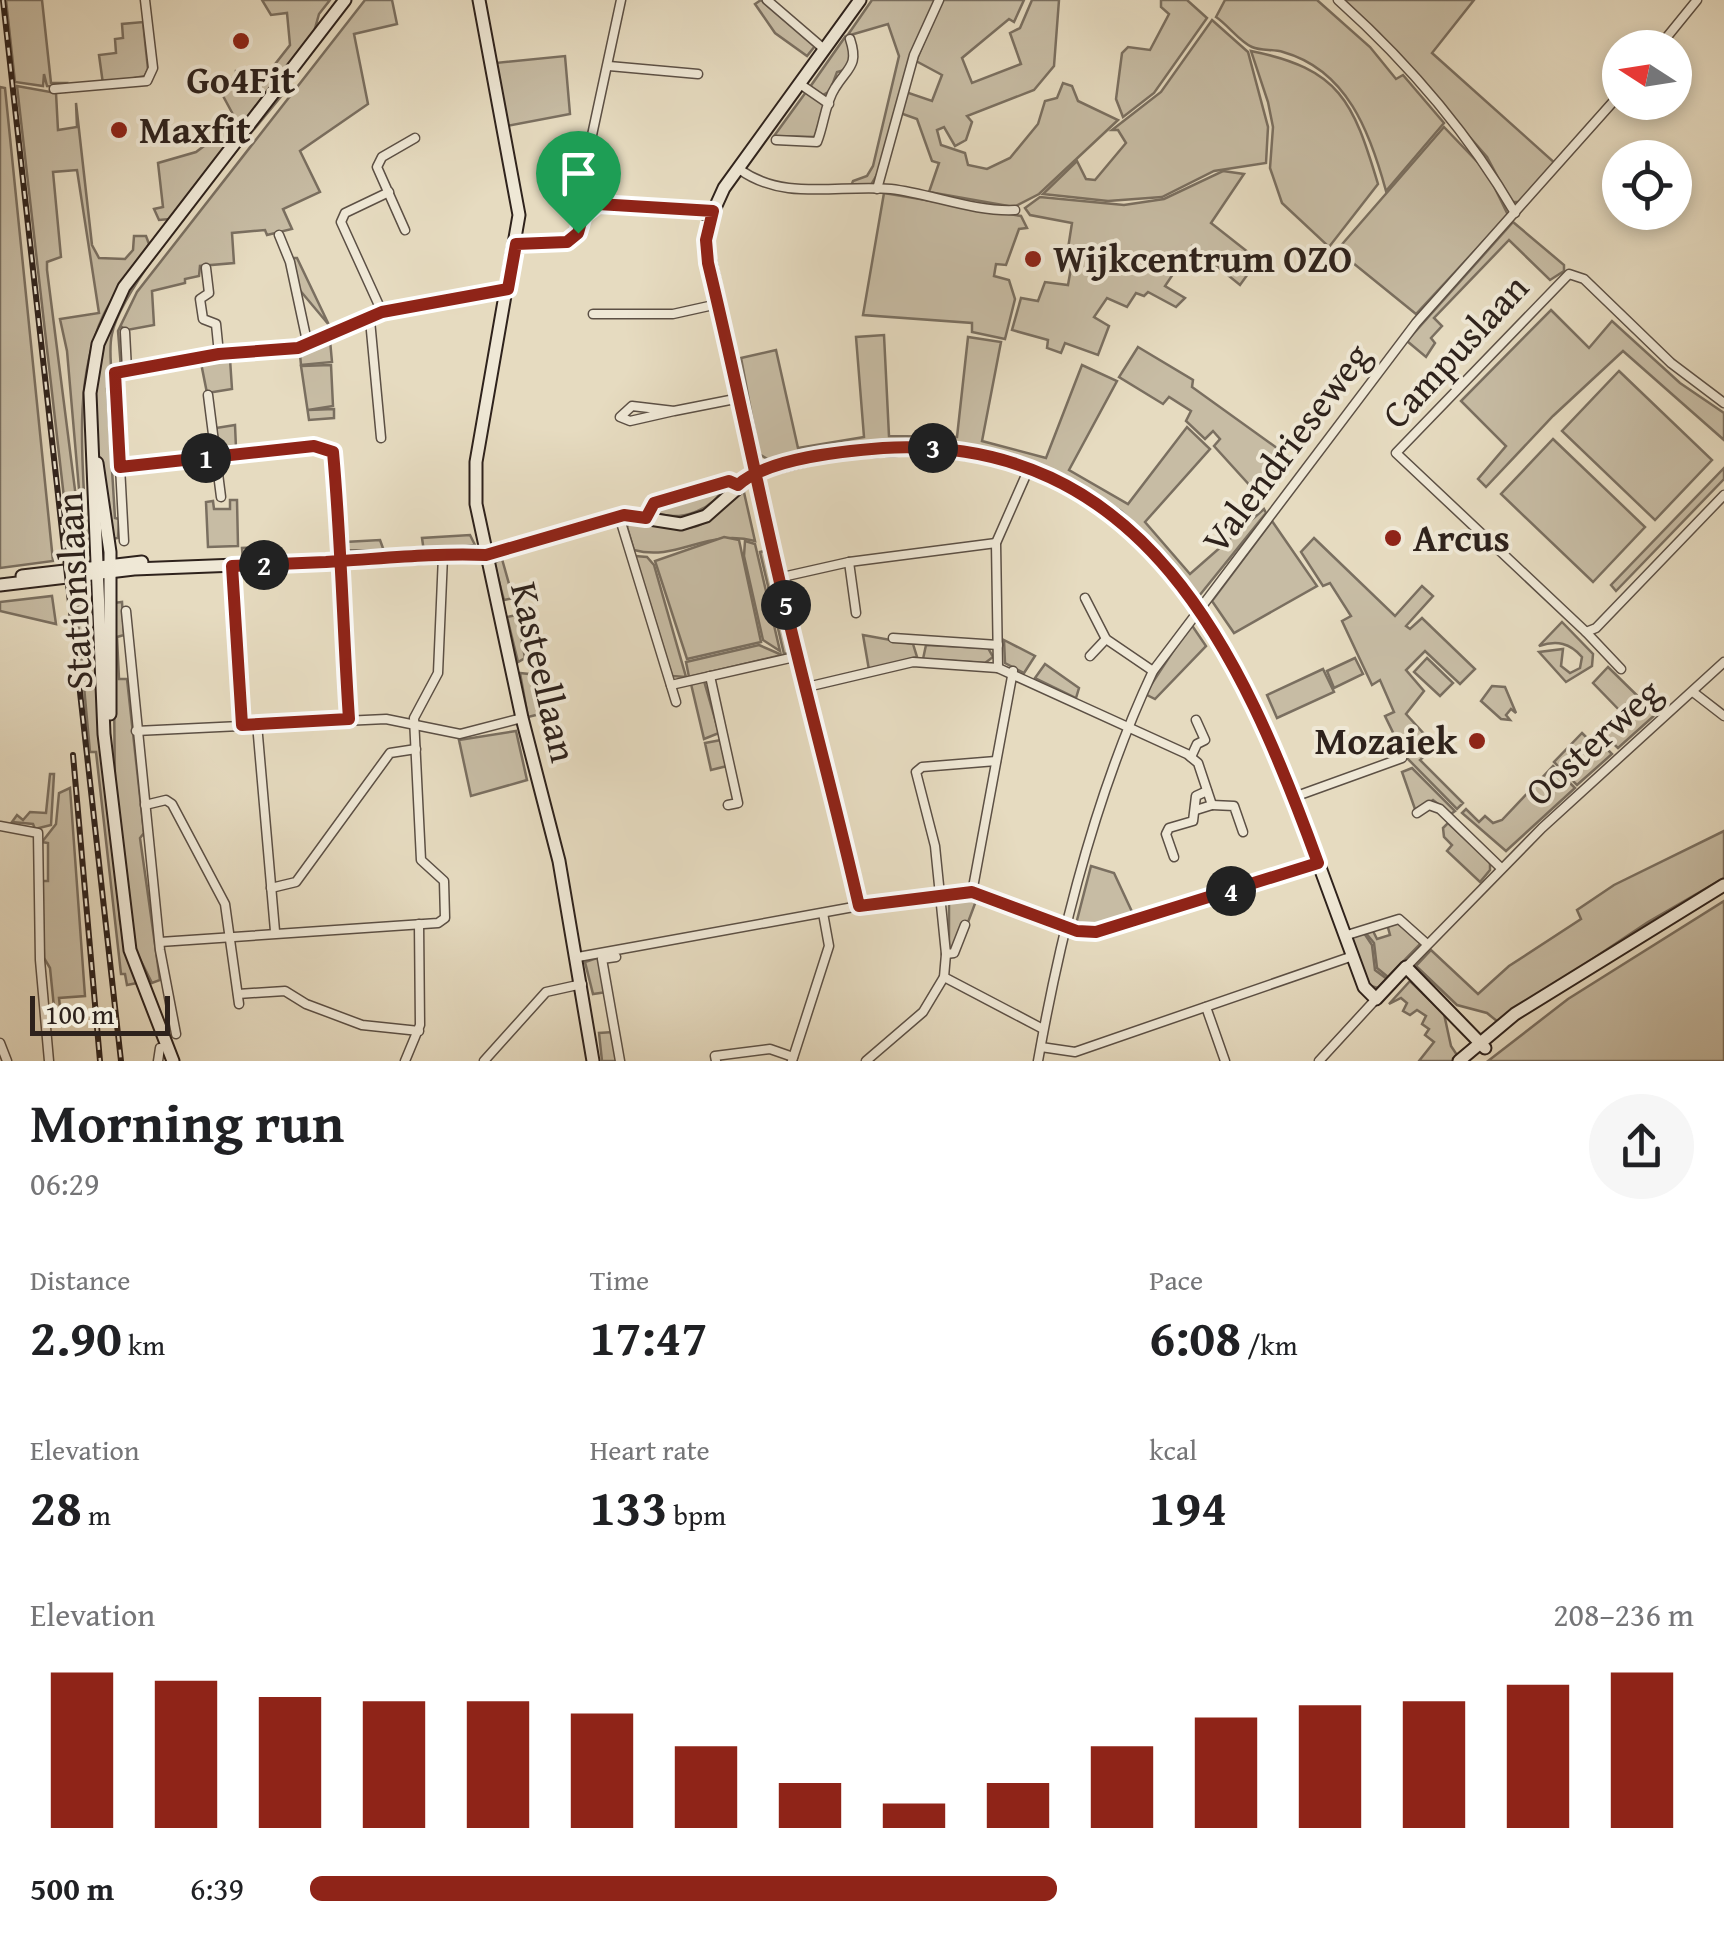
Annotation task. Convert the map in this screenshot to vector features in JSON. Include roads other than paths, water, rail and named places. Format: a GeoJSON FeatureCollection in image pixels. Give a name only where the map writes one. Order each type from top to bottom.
{"type":"FeatureCollection","features":[{"type":"Feature","properties":{"kind":"street"},"geometry":{"type":"LineString","coordinates":[[54,89],[146,81],[152,68],[145,0]]}},
{"type":"Feature","properties":{"kind":"street","name":"Stationslaan"},"geometry":{"type":"LineString","coordinates":[[174,1061],[126,929],[109,773],[96,597],[90,406],[98,344],[124,286],[345,0]]}},
{"type":"Feature","properties":{"kind":"street","name":"Kasteellaan"},"geometry":{"type":"LineString","coordinates":[[479,0],[517,188],[516,244],[476,462],[476,504],[522,718],[556,847],[593,1061]]}},
{"type":"Feature","properties":{"kind":"street"},"geometry":{"type":"LineString","coordinates":[[588,208],[580,200],[580,191],[620,0]]}},
{"type":"Feature","properties":{"kind":"street"},"geometry":{"type":"LineString","coordinates":[[767,0],[824,49]]}},
{"type":"Feature","properties":{"kind":"street"},"geometry":{"type":"LineString","coordinates":[[859,906],[778,578],[706,240],[713,211],[739,168],[860,0]]}},
{"type":"Feature","properties":{"kind":"street"},"geometry":{"type":"LineString","coordinates":[[876,189],[914,55],[939,0]]}},
{"type":"Feature","properties":{"kind":"street"},"geometry":{"type":"LineString","coordinates":[[1338,0],[1382,40],[1488,167],[1516,214]]}},
{"type":"Feature","properties":{"kind":"street"},"geometry":{"type":"LineString","coordinates":[[1672,30],[1696,0]]}},
{"type":"Feature","properties":{"kind":"street"},"geometry":{"type":"LineString","coordinates":[[776,140],[817,142],[835,88],[851,72],[856,57],[850,39]]}},
{"type":"Feature","properties":{"kind":"street"},"geometry":{"type":"LineString","coordinates":[[609,66],[698,74]]}},
{"type":"Feature","properties":{"kind":"street"},"geometry":{"type":"LineString","coordinates":[[799,83],[829,104]]}},
{"type":"Feature","properties":{"kind":"street","name":"Valendrieseweg"},"geometry":{"type":"LineString","coordinates":[[1038,1061],[1068,928],[1127,727],[1153,670],[1416,323],[1602,115]]}},
{"type":"Feature","properties":{"kind":"street"},"geometry":{"type":"LineString","coordinates":[[406,230],[378,161],[415,138]]}},
{"type":"Feature","properties":{"kind":"street"},"geometry":{"type":"LineString","coordinates":[[739,168],[768,186],[876,189],[1015,210]]}},
{"type":"Feature","properties":{"kind":"street"},"geometry":{"type":"LineString","coordinates":[[382,312],[341,222],[345,213],[389,192]]}},
{"type":"Feature","properties":{"kind":"street"},"geometry":{"type":"LineString","coordinates":[[516,244],[572,240],[588,208],[606,202],[713,211]]}},
{"type":"Feature","properties":{"kind":"street"},"geometry":{"type":"LineString","coordinates":[[279,236],[290,262],[308,346]]}},
{"type":"Feature","properties":{"kind":"street"},"geometry":{"type":"LineString","coordinates":[[206,268],[209,293],[200,298],[203,319],[216,324],[219,354]]}},
{"type":"Feature","properties":{"kind":"street","name":"Campuslaan"},"geometry":{"type":"LineString","coordinates":[[1621,669],[1396,453],[1570,274],[1584,280],[1671,363],[1724,404]]}},
{"type":"Feature","properties":{"kind":"street"},"geometry":{"type":"LineString","coordinates":[[124,541],[115,373],[219,354],[308,346],[382,312],[508,289]]}},
{"type":"Feature","properties":{"kind":"street"},"geometry":{"type":"LineString","coordinates":[[593,314],[673,314],[718,304]]}},
{"type":"Feature","properties":{"kind":"street"},"geometry":{"type":"LineString","coordinates":[[370,320],[381,438]]}},
{"type":"Feature","properties":{"kind":"street"},"geometry":{"type":"LineString","coordinates":[[126,332],[126,370]]}},
{"type":"Feature","properties":{"kind":"street"},"geometry":{"type":"LineString","coordinates":[[208,396],[221,497]]}},
{"type":"Feature","properties":{"kind":"street"},"geometry":{"type":"LineString","coordinates":[[674,411],[643,405],[623,410],[620,416],[630,421],[740,398]]}},
{"type":"Feature","properties":{"kind":"street","name":"Stationslaan"},"geometry":{"type":"LineString","coordinates":[[90,406],[110,568],[109,773]]}},
{"type":"Feature","properties":{"kind":"street"},"geometry":{"type":"LineString","coordinates":[[120,467],[314,446],[333,452],[349,719]]}},
{"type":"Feature","properties":{"kind":"street"},"geometry":{"type":"LineString","coordinates":[[0,582],[110,568],[486,555],[619,516],[676,525],[701,518],[756,472],[834,453],[891,448],[954,450],[1030,466],[1090,496],[1117,516],[1160,558],[1198,608],[1246,690],[1294,797],[1360,982],[1376,999]]}},
{"type":"Feature","properties":{"kind":"street"},"geometry":{"type":"LineString","coordinates":[[998,668],[996,543],[1030,466]]}},
{"type":"Feature","properties":{"kind":"street"},"geometry":{"type":"LineString","coordinates":[[646,518],[654,503],[729,481],[738,485]]}},
{"type":"Feature","properties":{"kind":"street"},"geometry":{"type":"LineString","coordinates":[[1586,632],[1596,628],[1724,495]]}},
{"type":"Feature","properties":{"kind":"street"},"geometry":{"type":"LineString","coordinates":[[619,516],[676,702]]}},
{"type":"Feature","properties":{"kind":"street"},"geometry":{"type":"LineString","coordinates":[[74,574],[88,556],[95,525]]}},
{"type":"Feature","properties":{"kind":"street"},"geometry":{"type":"LineString","coordinates":[[778,578],[848,562],[996,543]]}},
{"type":"Feature","properties":{"kind":"street"},"geometry":{"type":"LineString","coordinates":[[160,942],[440,922],[446,910],[444,881],[421,860],[414,718],[434,686],[440,659],[442,556]]}},
{"type":"Feature","properties":{"kind":"street"},"geometry":{"type":"LineString","coordinates":[[848,562],[856,613]]}},
{"type":"Feature","properties":{"kind":"street"},"geometry":{"type":"LineString","coordinates":[[232,566],[242,725]]}},
{"type":"Feature","properties":{"kind":"street"},"geometry":{"type":"LineString","coordinates":[[74,574],[96,597]]}},
{"type":"Feature","properties":{"kind":"street"},"geometry":{"type":"LineString","coordinates":[[1086,598],[1106,638],[1153,670]]}},
{"type":"Feature","properties":{"kind":"street"},"geometry":{"type":"LineString","coordinates":[[126,612],[160,942],[176,1034]]}},
{"type":"Feature","properties":{"kind":"street"},"geometry":{"type":"LineString","coordinates":[[892,638],[998,645]]}},
{"type":"Feature","properties":{"kind":"street"},"geometry":{"type":"LineString","coordinates":[[1090,656],[1106,638]]}},
{"type":"Feature","properties":{"kind":"street"},"geometry":{"type":"LineString","coordinates":[[919,662],[920,640]]}},
{"type":"Feature","properties":{"kind":"street"},"geometry":{"type":"LineString","coordinates":[[671,685],[800,656]]}},
{"type":"Feature","properties":{"kind":"street"},"geometry":{"type":"LineString","coordinates":[[808,687],[919,662],[1014,672],[1191,757],[1212,805]]}},
{"type":"Feature","properties":{"kind":"street","name":"Oosterweg"},"geometry":{"type":"LineString","coordinates":[[1319,1061],[1501,868],[1724,662]]}},
{"type":"Feature","properties":{"kind":"street"},"geometry":{"type":"LineString","coordinates":[[972,892],[1014,672]]}},
{"type":"Feature","properties":{"kind":"street"},"geometry":{"type":"LineString","coordinates":[[710,676],[738,802],[728,806]]}},
{"type":"Feature","properties":{"kind":"street"},"geometry":{"type":"LineString","coordinates":[[1693,692],[1724,716]]}},
{"type":"Feature","properties":{"kind":"street"},"geometry":{"type":"LineString","coordinates":[[136,730],[349,719],[415,724],[460,734],[522,718]]}},
{"type":"Feature","properties":{"kind":"street"},"geometry":{"type":"LineString","coordinates":[[1191,757],[1205,740],[1196,720]]}},
{"type":"Feature","properties":{"kind":"street"},"geometry":{"type":"LineString","coordinates":[[257,724],[275,931]]}},
{"type":"Feature","properties":{"kind":"street"},"geometry":{"type":"LineString","coordinates":[[271,888],[296,882],[390,752],[416,749]]}},
{"type":"Feature","properties":{"kind":"street"},"geometry":{"type":"LineString","coordinates":[[1294,797],[1402,758]]}},
{"type":"Feature","properties":{"kind":"street"},"geometry":{"type":"LineString","coordinates":[[866,1061],[924,1012],[944,977],[946,954],[932,833],[916,772],[922,768],[996,761]]}},
{"type":"Feature","properties":{"kind":"street"},"geometry":{"type":"LineString","coordinates":[[1174,856],[1166,834],[1169,828],[1193,821],[1196,796],[1207,791]]}},
{"type":"Feature","properties":{"kind":"street"},"geometry":{"type":"LineString","coordinates":[[144,805],[166,800],[172,804],[221,894],[231,934],[238,999],[285,991],[306,1004],[362,1025],[419,1031]]}},
{"type":"Feature","properties":{"kind":"street"},"geometry":{"type":"LineString","coordinates":[[1196,810],[1212,805],[1234,806],[1243,832]]}},
{"type":"Feature","properties":{"kind":"street"},"geometry":{"type":"LineString","coordinates":[[1416,813],[1429,805],[1440,808],[1501,868]]}},
{"type":"Feature","properties":{"kind":"street"},"geometry":{"type":"LineString","coordinates":[[0,826],[38,833],[40,960],[50,1061]]}},
{"type":"Feature","properties":{"kind":"street"},"geometry":{"type":"LineString","coordinates":[[578,957],[859,906],[972,892],[1068,928],[1111,930],[1318,863]]}},
{"type":"Feature","properties":{"kind":"street"},"geometry":{"type":"LineString","coordinates":[[1459,1061],[1530,1008],[1724,885]]}},
{"type":"Feature","properties":{"kind":"street"},"geometry":{"type":"LineString","coordinates":[[716,1061],[715,1056],[770,1050],[793,1059],[830,946],[822,913]]}},
{"type":"Feature","properties":{"kind":"street"},"geometry":{"type":"LineString","coordinates":[[1344,936],[1399,918],[1427,944]]}},
{"type":"Feature","properties":{"kind":"street"},"geometry":{"type":"LineString","coordinates":[[406,1061],[419,1031],[419,924]]}},
{"type":"Feature","properties":{"kind":"street"},"geometry":{"type":"LineString","coordinates":[[946,954],[954,952],[965,925]]}},
{"type":"Feature","properties":{"kind":"street"},"geometry":{"type":"LineString","coordinates":[[616,957],[602,960],[620,1061]]}},
{"type":"Feature","properties":{"kind":"street"},"geometry":{"type":"LineString","coordinates":[[1040,1047],[1075,1052],[1350,957]]}},
{"type":"Feature","properties":{"kind":"street"},"geometry":{"type":"LineString","coordinates":[[1406,967],[1482,1045]]}},
{"type":"Feature","properties":{"kind":"street"},"geometry":{"type":"LineString","coordinates":[[944,977],[1043,1029]]}},
{"type":"Feature","properties":{"kind":"street"},"geometry":{"type":"LineString","coordinates":[[484,1061],[546,992],[582,984]]}},
{"type":"Feature","properties":{"kind":"street"},"geometry":{"type":"LineString","coordinates":[[1206,1007],[1224,1061]]}},
{"type":"Feature","properties":{"kind":"street","name":"Stationslaan"},"geometry":{"type":"LineString","coordinates":[[161,1026],[182,1061]]}},
{"type":"Feature","properties":{"kind":"street"},"geometry":{"type":"LineString","coordinates":[[0,1043],[7,1061]]}},
{"type":"Feature","properties":{"kind":"street"},"geometry":{"type":"LineString","coordinates":[[1470,1061],[1482,1045]]}},
{"type":"Feature","properties":{"kind":"street"},"geometry":{"type":"LineString","coordinates":[[158,1061],[160,1048]]}},
{"type":"Feature","properties":{"kind":"railway"},"geometry":{"type":"LineString","coordinates":[[3,0],[121,1061]]}},
{"type":"Feature","properties":{"kind":"railway"},"geometry":{"type":"LineString","coordinates":[[73,755],[100,1061]]}},
{"type":"Feature","properties":{"kind":"place","name":"Go4Fit"},"geometry":{"type":"Point","coordinates":[241,41]}},
{"type":"Feature","properties":{"kind":"place","name":"Maxfit"},"geometry":{"type":"Point","coordinates":[119,130]}},
{"type":"Feature","properties":{"kind":"place","name":"Wijkcentrum OZO"},"geometry":{"type":"Point","coordinates":[1033,259]}},
{"type":"Feature","properties":{"kind":"place","name":"Arcus"},"geometry":{"type":"Point","coordinates":[1393,538]}},
{"type":"Feature","properties":{"kind":"place","name":"Mozaiek"},"geometry":{"type":"Point","coordinates":[1477,741]}}]}
